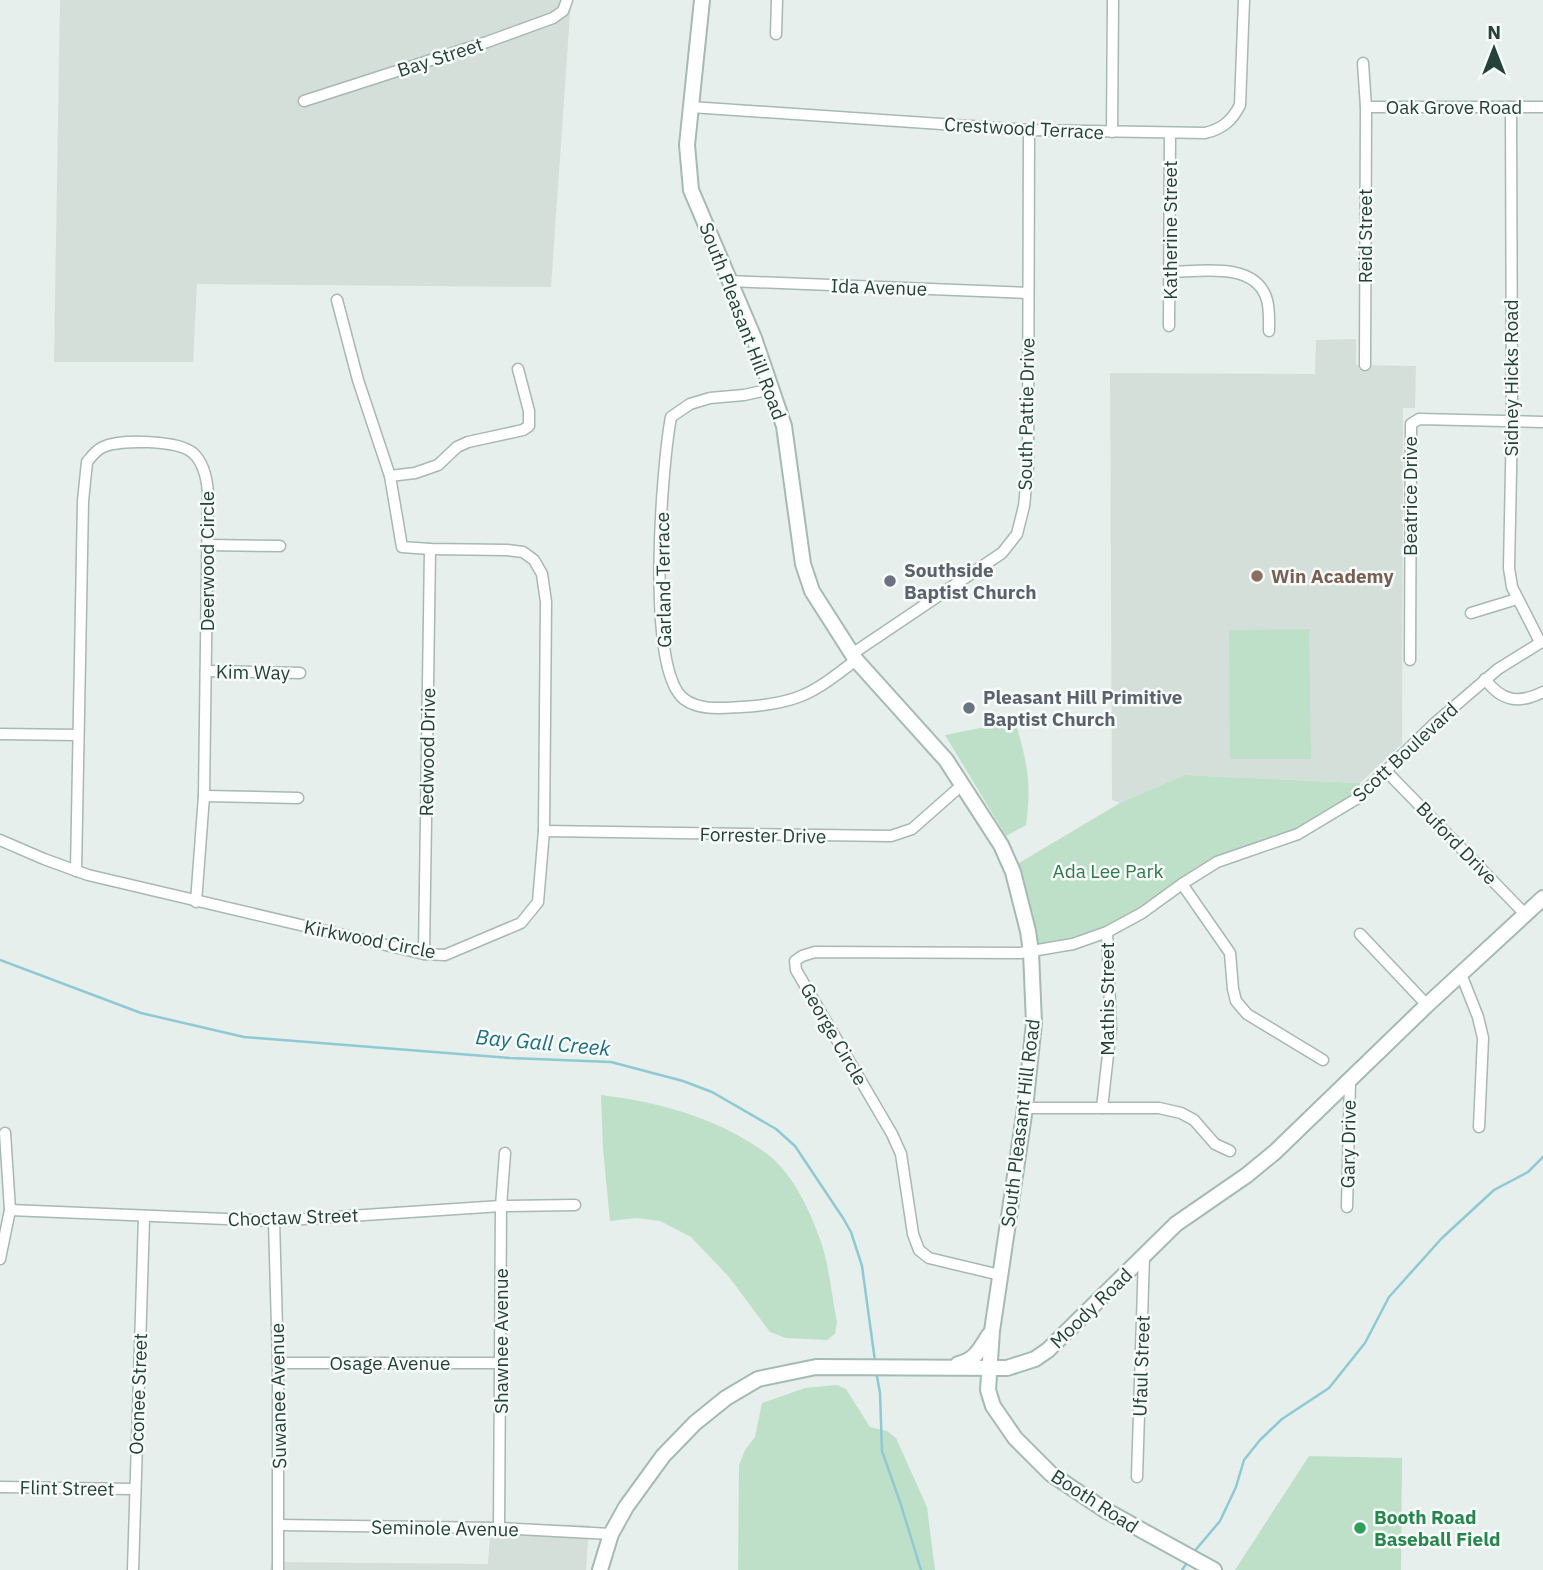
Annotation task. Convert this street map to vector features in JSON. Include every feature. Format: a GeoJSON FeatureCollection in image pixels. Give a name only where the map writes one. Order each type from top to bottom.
{"type":"FeatureCollection","features":[{"type":"Feature","properties":{"kind":"street","name":"Bay Street"},"geometry":{"type":"LineString","coordinates":[[304,101],[553,18],[563,11],[567,0]]}},
{"type":"Feature","properties":{"kind":"street","name":"South Pleasant Hill Road"},"geometry":{"type":"LineString","coordinates":[[702,0],[687,145],[691,190],[772,389],[783,426],[803,564],[812,591],[854,657],[946,760],[1001,845],[1013,872],[1031,952],[1034,1023],[989,1368]]}},
{"type":"Feature","properties":{"kind":"street"},"geometry":{"type":"LineString","coordinates":[[776,34],[778,0]]}},
{"type":"Feature","properties":{"kind":"street"},"geometry":{"type":"LineString","coordinates":[[1112,132],[1113,0]]}},
{"type":"Feature","properties":{"kind":"street","name":"Crestwood Terrace"},"geometry":{"type":"LineString","coordinates":[[691,107],[1029,130],[1205,134],[1220,130],[1234,116],[1240,105],[1244,0]]}},
{"type":"Feature","properties":{"kind":"street","name":"Reid Street"},"geometry":{"type":"LineString","coordinates":[[1363,64],[1366,107],[1365,365]]}},
{"type":"Feature","properties":{"kind":"street","name":"Oak Grove Road"},"geometry":{"type":"LineString","coordinates":[[1366,107],[1543,107]]}},
{"type":"Feature","properties":{"kind":"street","name":"Sidney Hicks Road"},"geometry":{"type":"LineString","coordinates":[[1511,107],[1512,421],[1509,568],[1512,587],[1542,642]]}},
{"type":"Feature","properties":{"kind":"street","name":"South Pattie Drive"},"geometry":{"type":"LineString","coordinates":[[854,657],[1002,553],[1017,534],[1024,506],[1028,467],[1029,130]]}},
{"type":"Feature","properties":{"kind":"street","name":"Katherine Street"},"geometry":{"type":"LineString","coordinates":[[1170,134],[1170,326]]}},
{"type":"Feature","properties":{"kind":"street"},"geometry":{"type":"LineString","coordinates":[[1170,272],[1228,272],[1249,277],[1266,296],[1269,331]]}},
{"type":"Feature","properties":{"kind":"street","name":"Ida Avenue"},"geometry":{"type":"LineString","coordinates":[[729,281],[1028,293]]}},
{"type":"Feature","properties":{"kind":"street"},"geometry":{"type":"LineString","coordinates":[[337,300],[358,380],[390,476],[415,473],[438,465],[457,447],[468,442],[523,430],[529,426],[529,411],[518,369]]}},
{"type":"Feature","properties":{"kind":"street","name":"Garland Terrace"},"geometry":{"type":"LineString","coordinates":[[772,389],[710,398],[690,404],[671,417],[662,486],[660,574],[663,643],[667,668],[674,688],[683,698],[695,705],[714,708],[768,706],[797,699],[814,691],[854,657]]}},
{"type":"Feature","properties":{"kind":"street","name":"Beatrice Drive"},"geometry":{"type":"LineString","coordinates":[[1410,660],[1410,424],[1419,419],[1543,422]]}},
{"type":"Feature","properties":{"kind":"street","name":"Deerwood Circle"},"geometry":{"type":"LineString","coordinates":[[76,871],[83,494],[87,462],[102,447],[116,443],[182,447],[193,453],[207,478],[204,796],[196,902]]}},
{"type":"Feature","properties":{"kind":"street","name":"Kirkwood Circle"},"geometry":{"type":"LineString","coordinates":[[0,840],[76,871],[196,902],[424,954],[445,955],[521,923],[538,902],[544,831],[546,602],[542,574],[534,560],[523,552],[402,547],[390,476]]}},
{"type":"Feature","properties":{"kind":"street"},"geometry":{"type":"LineString","coordinates":[[208,545],[280,546]]}},
{"type":"Feature","properties":{"kind":"street","name":"Redwood Drive"},"geometry":{"type":"LineString","coordinates":[[424,954],[430,549]]}},
{"type":"Feature","properties":{"kind":"street"},"geometry":{"type":"LineString","coordinates":[[1471,613],[1517,598]]}},
{"type":"Feature","properties":{"kind":"street","name":"Scott Boulevard"},"geometry":{"type":"LineString","coordinates":[[1031,952],[1073,944],[1107,932],[1142,913],[1217,862],[1298,834],[1358,798],[1485,679],[1498,668],[1542,642]]}},
{"type":"Feature","properties":{"kind":"street","name":"Kim Way"},"geometry":{"type":"LineString","coordinates":[[206,671],[300,673]]}},
{"type":"Feature","properties":{"kind":"street"},"geometry":{"type":"LineString","coordinates":[[1485,679],[1497,693],[1518,701],[1528,700],[1543,692]]}},
{"type":"Feature","properties":{"kind":"street"},"geometry":{"type":"LineString","coordinates":[[0,734],[78,735]]}},
{"type":"Feature","properties":{"kind":"street","name":"Buford Drive"},"geometry":{"type":"LineString","coordinates":[[1387,772],[1525,915]]}},
{"type":"Feature","properties":{"kind":"street","name":"Forrester Drive"},"geometry":{"type":"LineString","coordinates":[[544,831],[891,836],[912,830],[963,784]]}},
{"type":"Feature","properties":{"kind":"street"},"geometry":{"type":"LineString","coordinates":[[204,796],[298,798]]}},
{"type":"Feature","properties":{"kind":"street"},"geometry":{"type":"LineString","coordinates":[[1182,884],[1230,953],[1236,1002],[1247,1014],[1323,1060]]}},
{"type":"Feature","properties":{"kind":"street","name":"Moody Road"},"geometry":{"type":"LineString","coordinates":[[600,1570],[611,1534],[626,1507],[663,1456],[695,1423],[726,1398],[758,1379],[816,1367],[838,1366],[1007,1368],[1020,1365],[1048,1350],[1176,1224],[1247,1175],[1275,1152],[1427,1005],[1543,898]]}},
{"type":"Feature","properties":{"kind":"street","name":"Mathis Street"},"geometry":{"type":"LineString","coordinates":[[1102,1108],[1111,1028],[1107,932]]}},
{"type":"Feature","properties":{"kind":"street"},"geometry":{"type":"LineString","coordinates":[[1360,934],[1427,1005]]}},
{"type":"Feature","properties":{"kind":"street","name":"George Circle"},"geometry":{"type":"LineString","coordinates":[[1000,1275],[929,1258],[919,1250],[913,1234],[901,1154],[892,1133],[796,970],[795,961],[815,952],[1031,952]]}},
{"type":"Feature","properties":{"kind":"street"},"geometry":{"type":"LineString","coordinates":[[1461,974],[1483,1038],[1479,1127]]}},
{"type":"Feature","properties":{"kind":"street","name":"Gary Drive"},"geometry":{"type":"LineString","coordinates":[[1347,1207],[1350,1080]]}},
{"type":"Feature","properties":{"kind":"street"},"geometry":{"type":"LineString","coordinates":[[1025,1108],[1159,1108],[1181,1113],[1194,1120],[1215,1143],[1230,1151]]}},
{"type":"Feature","properties":{"kind":"street"},"geometry":{"type":"LineString","coordinates":[[0,1259],[10,1210],[5,1133]]}},
{"type":"Feature","properties":{"kind":"street","name":"Shawnee Avenue"},"geometry":{"type":"LineString","coordinates":[[499,1528],[501,1206],[505,1153]]}},
{"type":"Feature","properties":{"kind":"street","name":"Choctaw Street"},"geometry":{"type":"LineString","coordinates":[[10,1210],[274,1221],[501,1206],[575,1205]]}},
{"type":"Feature","properties":{"kind":"street","name":"Oconee Street"},"geometry":{"type":"LineString","coordinates":[[133,1570],[144,1217]]}},
{"type":"Feature","properties":{"kind":"street","name":"Suwanee Avenue"},"geometry":{"type":"LineString","coordinates":[[274,1221],[278,1363],[278,1570]]}},
{"type":"Feature","properties":{"kind":"street","name":"Ufaul Street"},"geometry":{"type":"LineString","coordinates":[[1137,1477],[1144,1255]]}},
{"type":"Feature","properties":{"kind":"street"},"geometry":{"type":"LineString","coordinates":[[945,1367],[972,1359],[982,1349],[992,1331]]}},
{"type":"Feature","properties":{"kind":"street","name":"Osage Avenue"},"geometry":{"type":"LineString","coordinates":[[278,1363],[502,1363]]}},
{"type":"Feature","properties":{"kind":"street","name":"Booth Road"},"geometry":{"type":"LineString","coordinates":[[989,1368],[988,1390],[993,1406],[1016,1438],[1051,1474],[1128,1524],[1214,1570]]}},
{"type":"Feature","properties":{"kind":"street","name":"Flint Street"},"geometry":{"type":"LineString","coordinates":[[0,1488],[134,1489]]}},
{"type":"Feature","properties":{"kind":"street","name":"Seminole Avenue"},"geometry":{"type":"LineString","coordinates":[[279,1525],[499,1528],[611,1534]]}},
{"type":"Feature","properties":{"kind":"shaded area"},"geometry":{"type":"Polygon","coordinates":[[[60,0],[571,0],[551,287],[197,284],[193,362],[54,362],[60,0]]]}},
{"type":"Feature","properties":{"kind":"shaded area","name":"Win Academy"},"geometry":{"type":"Polygon","coordinates":[[[1356,339],[1356,365],[1416,366],[1415,408],[1403,408],[1402,744],[1360,783],[1184,775],[1120,803],[1112,800],[1110,373],[1315,374],[1316,340],[1356,339]]]}},
{"type":"Feature","properties":{"kind":"shaded area"},"geometry":{"type":"Polygon","coordinates":[[[491,1523],[589,1525],[586,1570],[270,1570],[271,1562],[488,1564],[491,1523]]]}},
{"type":"Feature","properties":{"kind":"green space"},"geometry":{"type":"Polygon","coordinates":[[[1309,629],[1311,759],[1230,759],[1229,630],[1309,629]]]}},
{"type":"Feature","properties":{"kind":"green space"},"geometry":{"type":"Polygon","coordinates":[[[1015,721],[1027,772],[1028,810],[1026,825],[1006,836],[945,735],[1015,721]]]}},
{"type":"Feature","properties":{"kind":"green space","name":"Ada Lee Park"},"geometry":{"type":"Polygon","coordinates":[[[1184,775],[1360,783],[1359,789],[1328,814],[1298,833],[1216,860],[1106,931],[1034,949],[1014,866],[1120,803],[1184,775]]]}},
{"type":"Feature","properties":{"kind":"green space"},"geometry":{"type":"Polygon","coordinates":[[[601,1095],[666,1107],[708,1121],[748,1141],[786,1172],[814,1222],[823,1248],[837,1322],[835,1334],[827,1340],[786,1338],[770,1332],[729,1277],[691,1237],[660,1221],[637,1218],[610,1221],[601,1095]]]}},
{"type":"Feature","properties":{"kind":"green space"},"geometry":{"type":"Polygon","coordinates":[[[837,1385],[846,1389],[870,1427],[887,1431],[896,1438],[927,1507],[935,1570],[738,1570],[739,1465],[745,1450],[755,1437],[762,1403],[805,1388],[837,1385]]]}},
{"type":"Feature","properties":{"kind":"green space"},"geometry":{"type":"Polygon","coordinates":[[[1309,1456],[1402,1458],[1401,1570],[1235,1570],[1309,1456]]]}},
{"type":"Feature","properties":{"kind":"waterway","name":"Bay Gall Creek"},"geometry":{"type":"LineString","coordinates":[[0,960],[141,1013],[244,1037],[510,1058],[611,1062],[683,1081],[712,1092],[776,1129],[795,1146],[843,1218],[851,1232],[862,1266],[875,1361]]}},
{"type":"Feature","properties":{"kind":"waterway"},"geometry":{"type":"LineString","coordinates":[[1193,1553],[1220,1521],[1236,1487],[1244,1460],[1260,1440],[1282,1419],[1329,1388],[1365,1343],[1389,1297],[1442,1238],[1494,1190],[1528,1172],[1543,1157]]}},
{"type":"Feature","properties":{"kind":"waterway","name":"Bay Gall Creek"},"geometry":{"type":"LineString","coordinates":[[876,1371],[880,1393],[882,1451],[921,1570]]}},
{"type":"Feature","properties":{"kind":"waterway"},"geometry":{"type":"LineString","coordinates":[[1182,1570],[1187,1563]]}},
{"type":"Feature","properties":{"kind":"place","name":"Win Academy"},"geometry":{"type":"Point","coordinates":[1257,576]}},
{"type":"Feature","properties":{"kind":"place","name":"Southside Baptist Church"},"geometry":{"type":"Point","coordinates":[890,581]}},
{"type":"Feature","properties":{"kind":"place","name":"Pleasant Hill Primitive Baptist Church"},"geometry":{"type":"Point","coordinates":[969,708]}},
{"type":"Feature","properties":{"kind":"place","name":"Booth Road Baseball Field"},"geometry":{"type":"Point","coordinates":[1360,1528]}}]}
